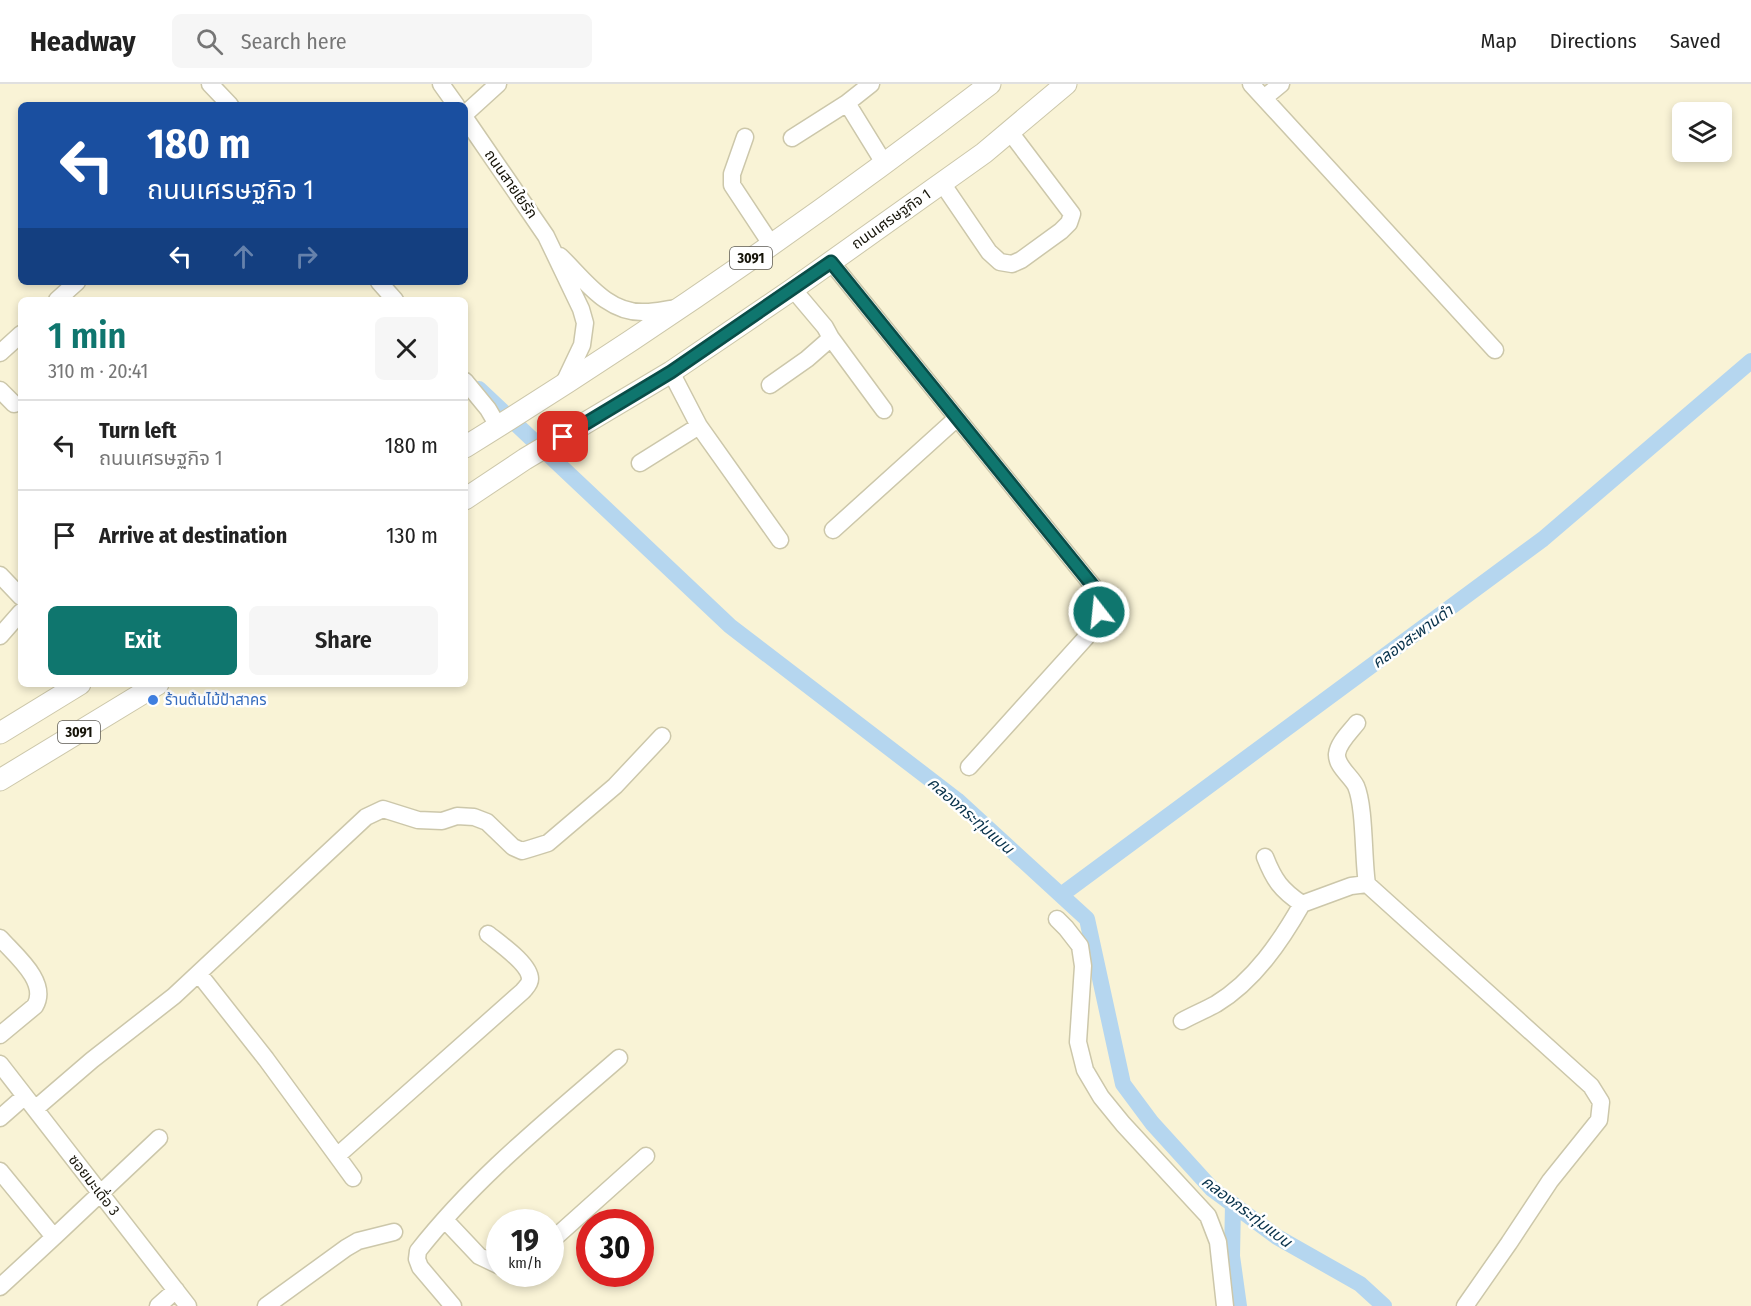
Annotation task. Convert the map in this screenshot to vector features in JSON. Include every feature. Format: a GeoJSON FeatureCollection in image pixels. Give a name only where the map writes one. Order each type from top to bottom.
{"type":"FeatureCollection","features":[{"type":"Feature","properties":{"kind":"main road","name":"3091"},"geometry":{"type":"LineString","coordinates":[[468,440],[538,402],[678,308],[884,163],[990,84]]}},
{"type":"Feature","properties":{"kind":"main road","name":"ถนนเศรษฐกิจ 1"},"geometry":{"type":"LineString","coordinates":[[468,497],[525,459],[671,372],[793,289],[984,153],[1066,84]]}},
{"type":"Feature","properties":{"kind":"main road","name":"3091"},"geometry":{"type":"LineString","coordinates":[[0,733],[75,687]]}},
{"type":"Feature","properties":{"kind":"main road","name":"3091"},"geometry":{"type":"LineString","coordinates":[[0,780],[153,687]]}},
{"type":"Feature","properties":{"kind":"street"},"geometry":{"type":"LineString","coordinates":[[210,84],[227,102]]}},
{"type":"Feature","properties":{"kind":"street"},"geometry":{"type":"LineString","coordinates":[[441,84],[454,102]]}},
{"type":"Feature","properties":{"kind":"street"},"geometry":{"type":"LineString","coordinates":[[468,113],[498,84]]}},
{"type":"Feature","properties":{"kind":"street"},"geometry":{"type":"LineString","coordinates":[[792,138],[847,103],[871,84]]}},
{"type":"Feature","properties":{"kind":"street"},"geometry":{"type":"LineString","coordinates":[[1251,84],[1495,350]]}},
{"type":"Feature","properties":{"kind":"street"},"geometry":{"type":"LineString","coordinates":[[1264,98],[1281,84]]}},
{"type":"Feature","properties":{"kind":"street"},"geometry":{"type":"LineString","coordinates":[[847,103],[884,163]]}},
{"type":"Feature","properties":{"kind":"street","name":"ถนนสายใยรัก"},"geometry":{"type":"LineString","coordinates":[[468,120],[555,251],[601,298],[622,308],[642,312],[678,308]]}},
{"type":"Feature","properties":{"kind":"street"},"geometry":{"type":"LineString","coordinates":[[942,183],[989,252],[1000,262],[1012,264],[1021,260],[1061,231],[1069,223],[1072,214],[1010,132]]}},
{"type":"Feature","properties":{"kind":"street"},"geometry":{"type":"LineString","coordinates":[[745,137],[732,174],[732,185],[771,244]]}},
{"type":"Feature","properties":{"kind":"street","name":"ถนนสายใยรัก"},"geometry":{"type":"LineString","coordinates":[[555,251],[585,323],[582,345],[563,385]]}},
{"type":"Feature","properties":{"kind":"street"},"geometry":{"type":"LineString","coordinates":[[831,262],[1093,586],[1099,612],[1090,633],[969,767]]}},
{"type":"Feature","properties":{"kind":"street"},"geometry":{"type":"LineString","coordinates":[[60,297],[74,285]]}},
{"type":"Feature","properties":{"kind":"street"},"geometry":{"type":"LineString","coordinates":[[382,285],[392,297]]}},
{"type":"Feature","properties":{"kind":"street"},"geometry":{"type":"LineString","coordinates":[[793,289],[825,327],[884,410]]}},
{"type":"Feature","properties":{"kind":"street"},"geometry":{"type":"LineString","coordinates":[[0,353],[18,337]]}},
{"type":"Feature","properties":{"kind":"street"},"geometry":{"type":"LineString","coordinates":[[770,384],[807,359],[831,338]]}},
{"type":"Feature","properties":{"kind":"street"},"geometry":{"type":"LineString","coordinates":[[671,372],[699,426],[780,540]]}},
{"type":"Feature","properties":{"kind":"street"},"geometry":{"type":"LineString","coordinates":[[468,385],[500,424]]}},
{"type":"Feature","properties":{"kind":"street"},"geometry":{"type":"LineString","coordinates":[[0,390],[14,404]]}},
{"type":"Feature","properties":{"kind":"street"},"geometry":{"type":"LineString","coordinates":[[833,530],[957,418]]}},
{"type":"Feature","properties":{"kind":"street"},"geometry":{"type":"LineString","coordinates":[[640,463],[699,426]]}},
{"type":"Feature","properties":{"kind":"street"},"geometry":{"type":"LineString","coordinates":[[0,574],[18,594]]}},
{"type":"Feature","properties":{"kind":"street"},"geometry":{"type":"LineString","coordinates":[[0,636],[18,615]]}},
{"type":"Feature","properties":{"kind":"street"},"geometry":{"type":"LineString","coordinates":[[1357,723],[1341,743],[1337,759],[1356,787],[1361,816],[1366,884],[1591,1086],[1601,1102],[1599,1120],[1550,1181],[1465,1306]]}},
{"type":"Feature","properties":{"kind":"street"},"geometry":{"type":"LineString","coordinates":[[0,1118],[30,1102],[199,974],[366,817],[383,809],[418,820],[442,821],[457,816],[474,817],[487,822],[513,847],[522,851],[548,843],[615,786],[662,736]]}},
{"type":"Feature","properties":{"kind":"street"},"geometry":{"type":"LineString","coordinates":[[1265,857],[1274,879],[1283,890],[1302,904]]}},
{"type":"Feature","properties":{"kind":"street"},"geometry":{"type":"LineString","coordinates":[[1182,1021],[1217,1003],[1241,984],[1282,938],[1302,904],[1352,886],[1366,884]]}},
{"type":"Feature","properties":{"kind":"street"},"geometry":{"type":"LineString","coordinates":[[1056,919],[1080,946],[1082,956],[1078,1042],[1085,1070],[1101,1097],[1123,1124],[1208,1216],[1218,1242],[1225,1306]]}},
{"type":"Feature","properties":{"kind":"street"},"geometry":{"type":"LineString","coordinates":[[337,1156],[530,983],[530,976],[524,965],[488,934]]}},
{"type":"Feature","properties":{"kind":"street"},"geometry":{"type":"LineString","coordinates":[[0,938],[33,976],[39,990],[35,1006],[0,1035]]}},
{"type":"Feature","properties":{"kind":"street"},"geometry":{"type":"LineString","coordinates":[[199,974],[253,1042],[353,1178]]}},
{"type":"Feature","properties":{"kind":"street"},"geometry":{"type":"LineString","coordinates":[[453,1306],[420,1267],[417,1259],[418,1251],[494,1167],[620,1058]]}},
{"type":"Feature","properties":{"kind":"street","name":"ซอยมะเดื่อ 3"},"geometry":{"type":"LineString","coordinates":[[0,1064],[188,1306]]}},
{"type":"Feature","properties":{"kind":"street"},"geometry":{"type":"LineString","coordinates":[[0,1287],[159,1138]]}},
{"type":"Feature","properties":{"kind":"street"},"geometry":{"type":"LineString","coordinates":[[564,1229],[646,1156]]}},
{"type":"Feature","properties":{"kind":"street"},"geometry":{"type":"LineString","coordinates":[[0,1171],[54,1236]]}},
{"type":"Feature","properties":{"kind":"street"},"geometry":{"type":"LineString","coordinates":[[445,1220],[479,1256],[486,1259]]}},
{"type":"Feature","properties":{"kind":"street"},"geometry":{"type":"LineString","coordinates":[[266,1306],[358,1241],[382,1237],[394,1232]]}},
{"type":"Feature","properties":{"kind":"street"},"geometry":{"type":"LineString","coordinates":[[158,1306],[176,1290]]}},
{"type":"Feature","properties":{"kind":"waterway","name":"คลองสะพานดำ"},"geometry":{"type":"LineString","coordinates":[[1061,895],[1543,539],[1751,361]]}},
{"type":"Feature","properties":{"kind":"waterway","name":"คลองกระทุ่มแบน"},"geometry":{"type":"LineString","coordinates":[[479,389],[730,626],[957,800],[1087,919],[1123,1084],[1152,1123],[1212,1189],[1277,1237],[1360,1284],[1384,1306]]}},
{"type":"Feature","properties":{"kind":"waterway"},"geometry":{"type":"LineString","coordinates":[[1233,1204],[1232,1256],[1239,1306]]}},
{"type":"Feature","properties":{"kind":"place","name":"ร้านต้นไม้ป้าสาคร"},"geometry":{"type":"Point","coordinates":[153,700]}},
{"type":"Feature","properties":{"kind":"route"},"geometry":{"type":"LineString","coordinates":[[563,437],[671,372],[831,262],[1093,586],[1099,612]]}}]}
